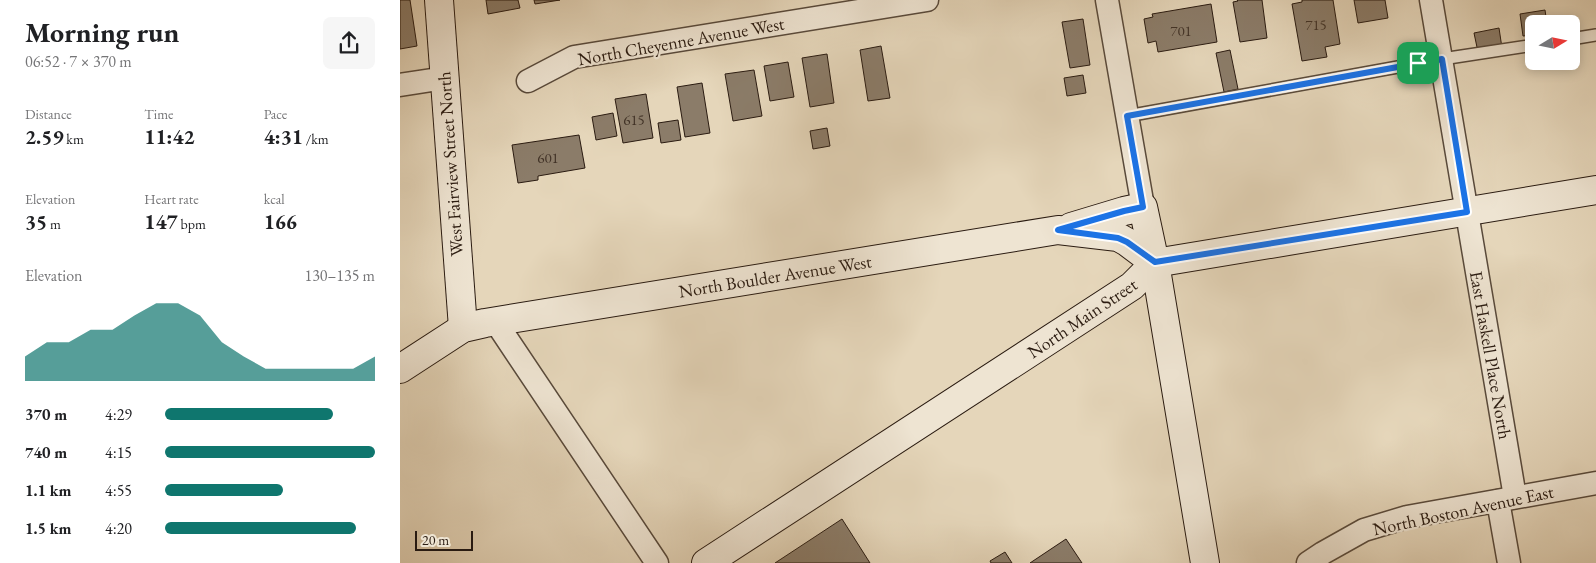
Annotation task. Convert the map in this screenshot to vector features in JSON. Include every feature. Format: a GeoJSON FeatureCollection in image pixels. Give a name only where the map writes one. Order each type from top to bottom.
{"type":"FeatureCollection","features":[{"type":"Feature","properties":{"kind":"street","name":"West Fairview Street North"},"geometry":{"type":"LineString","coordinates":[[439,0],[463,328]]}},
{"type":"Feature","properties":{"kind":"street","name":"North Cheyenne Avenue West"},"geometry":{"type":"LineString","coordinates":[[528,81],[574,57],[876,4],[927,0]]}},
{"type":"Feature","properties":{"kind":"street"},"geometry":{"type":"LineString","coordinates":[[1107,0],[1143,207],[1155,262],[1205,563]]}},
{"type":"Feature","properties":{"kind":"street","name":"East Haskell Place North"},"geometry":{"type":"LineString","coordinates":[[1431,0],[1467,212],[1506,499],[1509,563]]}},
{"type":"Feature","properties":{"kind":"street"},"geometry":{"type":"LineString","coordinates":[[400,85],[445,78]]}},
{"type":"Feature","properties":{"kind":"street"},"geometry":{"type":"LineString","coordinates":[[1155,262],[1596,190]]}},
{"type":"Feature","properties":{"kind":"street"},"geometry":{"type":"LineString","coordinates":[[1058,230],[1143,207]]}},
{"type":"Feature","properties":{"kind":"street","name":"North Boulder Avenue West"},"geometry":{"type":"LineString","coordinates":[[400,369],[463,328],[495,321],[1058,230],[1118,238],[1127,242],[1155,262]]}},
{"type":"Feature","properties":{"kind":"street","name":"North Main Street"},"geometry":{"type":"LineString","coordinates":[[706,563],[1135,284],[1155,262]]}},
{"type":"Feature","properties":{"kind":"street"},"geometry":{"type":"LineString","coordinates":[[495,321],[657,563]]}},
{"type":"Feature","properties":{"kind":"street","name":"North Boston Avenue East"},"geometry":{"type":"LineString","coordinates":[[1308,563],[1323,552],[1364,530],[1407,517],[1596,483]]}},
{"type":"Feature","properties":{"kind":"lane"},"geometry":{"type":"LineString","coordinates":[[1580,38],[1596,35]]}},
{"type":"Feature","properties":{"kind":"lane"},"geometry":{"type":"LineString","coordinates":[[1127,116],[1442,59],[1525,46]]}},
{"type":"Feature","properties":{"kind":"building"},"geometry":{"type":"Polygon","coordinates":[[[400,0],[410,0],[417,46],[400,49],[400,0]]]}},
{"type":"Feature","properties":{"kind":"building"},"geometry":{"type":"Polygon","coordinates":[[[486,0],[518,0],[520,8],[488,14],[486,0]]]}},
{"type":"Feature","properties":{"kind":"building"},"geometry":{"type":"Polygon","coordinates":[[[534,0],[560,0],[535,4],[534,0]]]}},
{"type":"Feature","properties":{"kind":"building"},"geometry":{"type":"Polygon","coordinates":[[[1237,0],[1262,0],[1267,38],[1240,42],[1233,2],[1237,0]]]}},
{"type":"Feature","properties":{"kind":"building"},"geometry":{"type":"Polygon","coordinates":[[[1302,0],[1333,0],[1340,44],[1325,47],[1327,57],[1302,61],[1292,4],[1302,2],[1302,0]]]}},
{"type":"Feature","properties":{"kind":"building"},"geometry":{"type":"Polygon","coordinates":[[[1354,0],[1385,0],[1388,18],[1358,23],[1354,0]]]}},
{"type":"Feature","properties":{"kind":"building"},"geometry":{"type":"Polygon","coordinates":[[[1211,4],[1217,42],[1158,52],[1156,41],[1148,43],[1144,19],[1153,17],[1152,14],[1211,4]]]}},
{"type":"Feature","properties":{"kind":"building"},"geometry":{"type":"Polygon","coordinates":[[[1545,10],[1546,15],[1525,15],[1525,36],[1523,36],[1520,14],[1545,10]]]}},
{"type":"Feature","properties":{"kind":"building"},"geometry":{"type":"Polygon","coordinates":[[[1083,19],[1090,65],[1070,68],[1062,22],[1083,19]]]}},
{"type":"Feature","properties":{"kind":"building"},"geometry":{"type":"Polygon","coordinates":[[[1499,28],[1502,48],[1478,52],[1474,33],[1499,28]]]}},
{"type":"Feature","properties":{"kind":"building"},"geometry":{"type":"Polygon","coordinates":[[[881,46],[890,98],[868,101],[860,50],[881,46]]]}},
{"type":"Feature","properties":{"kind":"building"},"geometry":{"type":"Polygon","coordinates":[[[1230,50],[1238,89],[1224,92],[1216,53],[1230,50]]]}},
{"type":"Feature","properties":{"kind":"building"},"geometry":{"type":"Polygon","coordinates":[[[827,54],[834,103],[810,107],[802,58],[827,54]]]}},
{"type":"Feature","properties":{"kind":"building"},"geometry":{"type":"Polygon","coordinates":[[[788,62],[794,97],[770,101],[764,66],[788,62]]]}},
{"type":"Feature","properties":{"kind":"building"},"geometry":{"type":"Polygon","coordinates":[[[754,70],[762,116],[733,121],[725,74],[754,70]]]}},
{"type":"Feature","properties":{"kind":"building"},"geometry":{"type":"Polygon","coordinates":[[[1083,75],[1086,93],[1067,96],[1064,78],[1083,75]]]}},
{"type":"Feature","properties":{"kind":"building"},"geometry":{"type":"Polygon","coordinates":[[[702,83],[710,133],[685,137],[677,87],[702,83]]]}},
{"type":"Feature","properties":{"kind":"building"},"geometry":{"type":"Polygon","coordinates":[[[646,94],[653,138],[623,143],[615,99],[646,94]]]}},
{"type":"Feature","properties":{"kind":"building"},"geometry":{"type":"Polygon","coordinates":[[[613,113],[617,136],[596,140],[592,117],[613,113]]]}},
{"type":"Feature","properties":{"kind":"building"},"geometry":{"type":"Polygon","coordinates":[[[678,120],[681,140],[661,143],[658,123],[678,120]]]}},
{"type":"Feature","properties":{"kind":"building"},"geometry":{"type":"Polygon","coordinates":[[[827,128],[830,146],[813,149],[810,131],[827,128]]]}},
{"type":"Feature","properties":{"kind":"building"},"geometry":{"type":"Polygon","coordinates":[[[579,135],[585,168],[538,176],[538,180],[518,183],[512,145],[579,135]]]}},
{"type":"Feature","properties":{"kind":"building"},"geometry":{"type":"Polygon","coordinates":[[[842,519],[870,563],[775,563],[842,519]]]}},
{"type":"Feature","properties":{"kind":"building"},"geometry":{"type":"Polygon","coordinates":[[[1066,539],[1082,563],[1030,563],[1066,539]]]}},
{"type":"Feature","properties":{"kind":"building"},"geometry":{"type":"Polygon","coordinates":[[[1005,552],[1012,563],[991,563],[990,561],[1005,552]]]}},
{"type":"Feature","properties":{"kind":"route"},"geometry":{"type":"LineString","coordinates":[[1442,59],[1467,212],[1155,262],[1127,242],[1118,238],[1058,230],[1143,207],[1127,116],[1418,63],[1442,59]]}}]}
